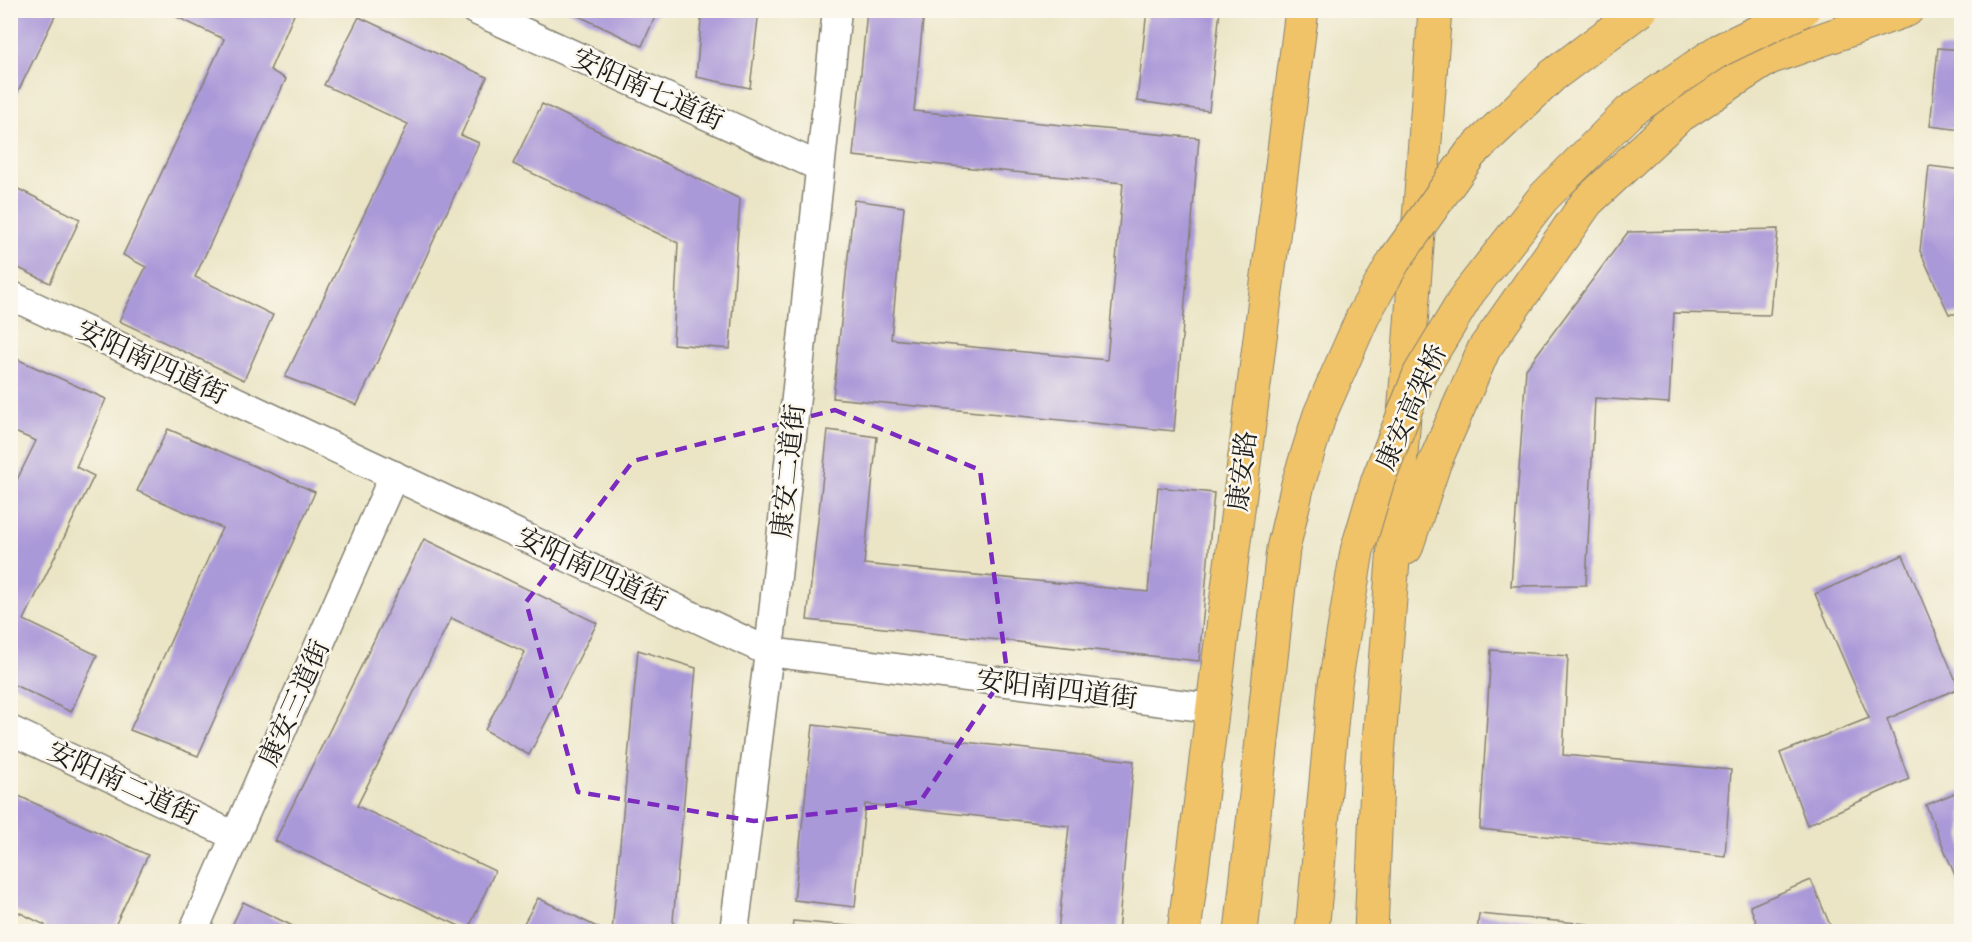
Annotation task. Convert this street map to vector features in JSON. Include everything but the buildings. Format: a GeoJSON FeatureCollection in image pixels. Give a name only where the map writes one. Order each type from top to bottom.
{"type":"FeatureCollection","features":[{"type":"Feature","properties":{"kind":"highway","name":"康安路"},"geometry":{"type":"LineString","coordinates":[[1184,932],[1302,10]]}},
{"type":"Feature","properties":{"kind":"highway"},"geometry":{"type":"LineString","coordinates":[[1371,932],[1378,756],[1435,10]]}},
{"type":"Feature","properties":{"kind":"highway"},"geometry":{"type":"LineString","coordinates":[[1241,932],[1283,549],[1320,414],[1364,314],[1394,261],[1471,153],[1552,76],[1640,10]]}},
{"type":"Feature","properties":{"kind":"highway","name":"康安高架桥"},"geometry":{"type":"LineString","coordinates":[[1312,932],[1335,684],[1357,550],[1378,480],[1420,373],[1469,292],[1543,198],[1629,112],[1720,50],[1803,10]]}},
{"type":"Feature","properties":{"kind":"highway"},"geometry":{"type":"LineString","coordinates":[[1390,592],[1434,464],[1484,349],[1587,201],[1678,117],[1770,58],[1907,10]]}},
{"type":"Feature","properties":{"kind":"street","name":"安阳南七道街"},"geometry":{"type":"LineString","coordinates":[[475,10],[820,166]]}},
{"type":"Feature","properties":{"kind":"street","name":"康安二道街"},"geometry":{"type":"LineString","coordinates":[[734,932],[769,652],[837,10]]}},
{"type":"Feature","properties":{"kind":"street","name":"安阳南四道街"},"geometry":{"type":"LineString","coordinates":[[10,295],[769,652],[1211,708]]}},
{"type":"Feature","properties":{"kind":"street","name":"康安三道街"},"geometry":{"type":"LineString","coordinates":[[193,932],[394,475]]}},
{"type":"Feature","properties":{"kind":"street","name":"安阳南二道街"},"geometry":{"type":"LineString","coordinates":[[10,730],[236,836]]}},
{"type":"Feature","properties":{"kind":"highlighted area"},"geometry":{"type":"Polygon","coordinates":[[[835,410],[980,470],[1007,671],[920,802],[754,821],[578,792],[526,602],[633,461],[835,410]]]}}]}
